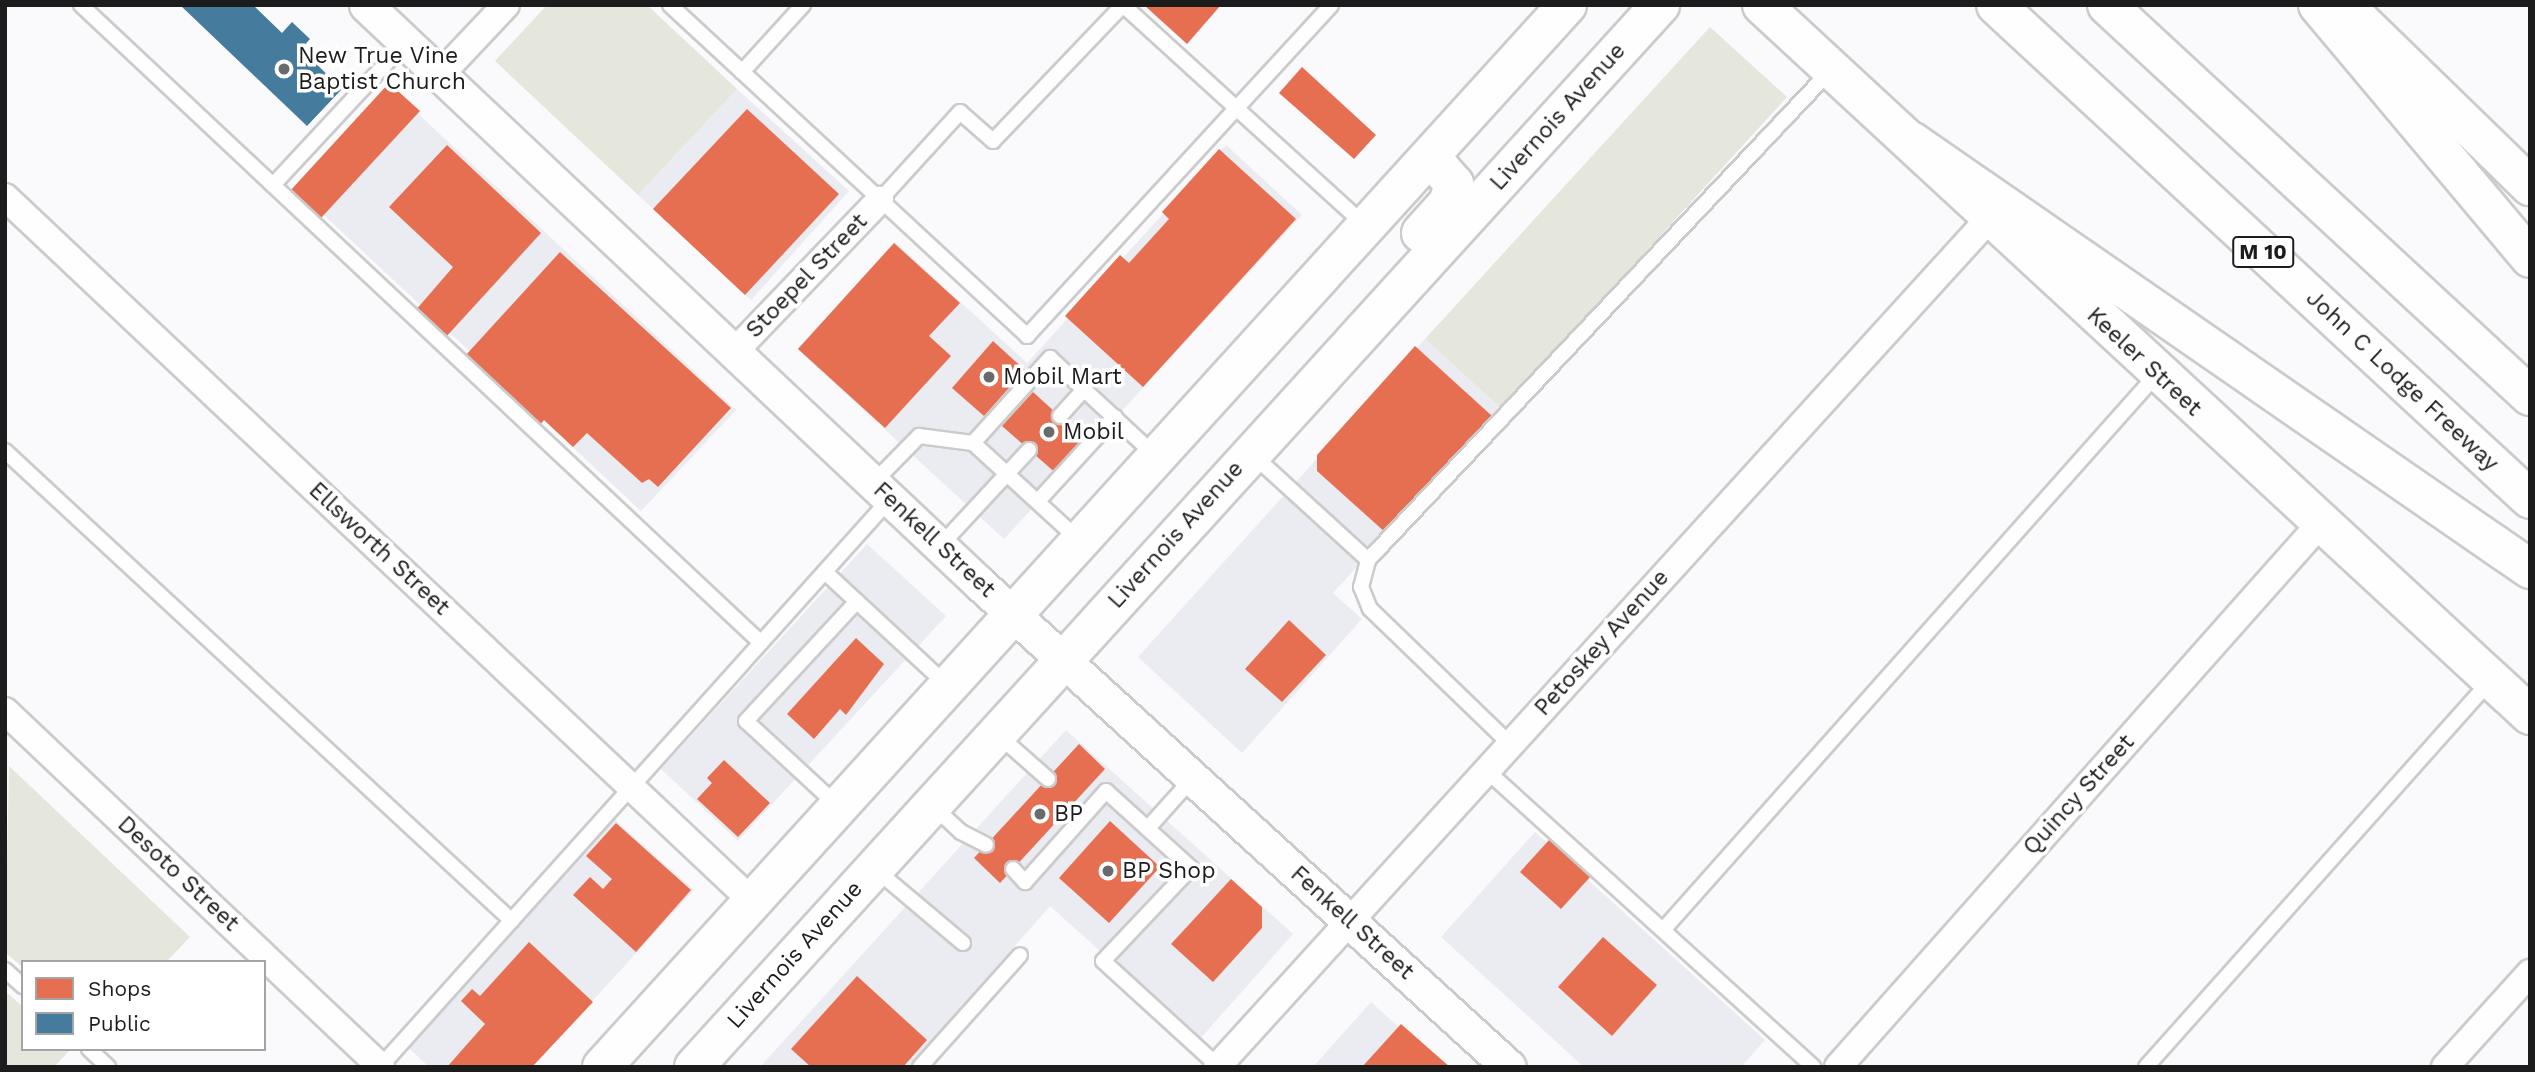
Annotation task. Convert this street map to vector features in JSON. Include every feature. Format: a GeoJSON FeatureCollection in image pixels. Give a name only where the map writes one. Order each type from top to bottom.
{"type":"FeatureCollection","features":[{"type":"Feature","properties":{"kind":"main road"},"geometry":{"type":"LineString","coordinates":[[602,1067],[1431,158],[1567,5]]}},
{"type":"Feature","properties":{"kind":"main road","name":"Livernois Avenue"},"geometry":{"type":"LineString","coordinates":[[694,1067],[1660,5]]}},
{"type":"Feature","properties":{"kind":"main road","name":"Keeler Street"},"geometry":{"type":"LineString","coordinates":[[1762,5],[1911,141],[1989,219],[2530,715]]}},
{"type":"Feature","properties":{"kind":"main road","name":"John C Lodge Freeway"},"geometry":{"type":"LineString","coordinates":[[1996,5],[2530,499]]}},
{"type":"Feature","properties":{"kind":"main road"},"geometry":{"type":"LineString","coordinates":[[2107,5],[2530,396]]}},
{"type":"Feature","properties":{"kind":"main road"},"geometry":{"type":"LineString","coordinates":[[2318,5],[2530,258]]}},
{"type":"Feature","properties":{"kind":"main road"},"geometry":{"type":"LineString","coordinates":[[2344,5],[2530,186]]}},
{"type":"Feature","properties":{"kind":"main road"},"geometry":{"type":"LineString","coordinates":[[1911,141],[2530,569]]}},
{"type":"Feature","properties":{"kind":"main road"},"geometry":{"type":"LineString","coordinates":[[1145,570],[1206,468],[1448,202],[1454,184],[1431,158]]}},
{"type":"Feature","properties":{"kind":"main road"},"geometry":{"type":"LineString","coordinates":[[635,1067],[683,1014],[745,909]]}},
{"type":"Feature","properties":{"kind":"street","name":"Fenkell Street"},"geometry":{"type":"LineString","coordinates":[[366,5],[1062,660],[1509,1067]]}},
{"type":"Feature","properties":{"kind":"street"},"geometry":{"type":"LineString","coordinates":[[440,75],[506,5]]}},
{"type":"Feature","properties":{"kind":"street","name":"Ellsworth Street"},"geometry":{"type":"LineString","coordinates":[[5,197],[632,788],[745,909]]}},
{"type":"Feature","properties":{"kind":"street","name":"Stoepel Street"},"geometry":{"type":"LineString","coordinates":[[734,352],[880,200]]}},
{"type":"Feature","properties":{"kind":"street","name":"Petoskey Avenue"},"geometry":{"type":"LineString","coordinates":[[1218,1066],[1989,219]]}},
{"type":"Feature","properties":{"kind":"street","name":"Quincy Street"},"geometry":{"type":"LineString","coordinates":[[1838,1067],[2319,524]]}},
{"type":"Feature","properties":{"kind":"street","name":"Desoto Street"},"geometry":{"type":"LineString","coordinates":[[5,711],[381,1067]]}},
{"type":"Feature","properties":{"kind":"street"},"geometry":{"type":"LineString","coordinates":[[2445,1067],[2530,973]]}},
{"type":"Feature","properties":{"kind":"lane"},"geometry":{"type":"LineString","coordinates":[[81,5],[761,643]]}},
{"type":"Feature","properties":{"kind":"lane"},"geometry":{"type":"LineString","coordinates":[[670,5],[1027,335],[1331,5]]}},
{"type":"Feature","properties":{"kind":"lane"},"geometry":{"type":"LineString","coordinates":[[742,72],[803,5]]}},
{"type":"Feature","properties":{"kind":"lane"},"geometry":{"type":"LineString","coordinates":[[880,200],[960,112],[993,141],[1123,5],[1367,227]]}},
{"type":"Feature","properties":{"kind":"lane"},"geometry":{"type":"LineString","coordinates":[[273,185],[406,43]]}},
{"type":"Feature","properties":{"kind":"lane"},"geometry":{"type":"LineString","coordinates":[[1510,744],[1370,608],[1361,587],[1368,561],[1832,69]]}},
{"type":"Feature","properties":{"kind":"lane"},"geometry":{"type":"LineString","coordinates":[[973,443],[1050,358],[1157,457]]}},
{"type":"Feature","properties":{"kind":"lane"},"geometry":{"type":"LineString","coordinates":[[1663,930],[2157,374]]}},
{"type":"Feature","properties":{"kind":"lane"},"geometry":{"type":"LineString","coordinates":[[1060,416],[1084,389]]}},
{"type":"Feature","properties":{"kind":"lane"},"geometry":{"type":"LineString","coordinates":[[1038,502],[1115,417]]}},
{"type":"Feature","properties":{"kind":"lane"},"geometry":{"type":"LineString","coordinates":[[381,1067],[825,572],[919,436],[973,443],[1080,541]]}},
{"type":"Feature","properties":{"kind":"lane"},"geometry":{"type":"LineString","coordinates":[[940,546],[1029,450]]}},
{"type":"Feature","properties":{"kind":"lane"},"geometry":{"type":"LineString","coordinates":[[5,451],[512,921]]}},
{"type":"Feature","properties":{"kind":"lane"},"geometry":{"type":"LineString","coordinates":[[1251,453],[1368,561]]}},
{"type":"Feature","properties":{"kind":"lane"},"geometry":{"type":"LineString","coordinates":[[825,572],[948,686]]}},
{"type":"Feature","properties":{"kind":"lane"},"geometry":{"type":"LineString","coordinates":[[838,806],[746,721],[857,601]]}},
{"type":"Feature","properties":{"kind":"lane"},"geometry":{"type":"LineString","coordinates":[[2146,1067],[2491,680]]}},
{"type":"Feature","properties":{"kind":"lane"},"geometry":{"type":"LineString","coordinates":[[996,733],[1048,779]]}},
{"type":"Feature","properties":{"kind":"lane"},"geometry":{"type":"LineString","coordinates":[[1486,770],[1814,1067]]}},
{"type":"Feature","properties":{"kind":"lane"},"geometry":{"type":"LineString","coordinates":[[1147,828],[1192,779]]}},
{"type":"Feature","properties":{"kind":"lane"},"geometry":{"type":"LineString","coordinates":[[1013,869],[1025,882],[1106,791],[1191,868],[1103,961],[1218,1066]]}},
{"type":"Feature","properties":{"kind":"lane"},"geometry":{"type":"LineString","coordinates":[[1075,802],[1086,813]]}},
{"type":"Feature","properties":{"kind":"lane"},"geometry":{"type":"LineString","coordinates":[[932,805],[961,832],[986,845]]}},
{"type":"Feature","properties":{"kind":"lane"},"geometry":{"type":"LineString","coordinates":[[874,868],[963,943]]}},
{"type":"Feature","properties":{"kind":"lane"},"geometry":{"type":"LineString","coordinates":[[920,1067],[1020,955]]}},
{"type":"Feature","properties":{"kind":"lane"},"geometry":{"type":"LineString","coordinates":[[5,970],[21,984]]}},
{"type":"Feature","properties":{"kind":"lane"},"geometry":{"type":"LineString","coordinates":[[91,1051],[108,1067]]}},
{"type":"Feature","properties":{"kind":"shaded area"},"geometry":{"type":"Polygon","coordinates":[[[547,5],[647,5],[737,89],[638,195],[495,61],[547,5]]]}},
{"type":"Feature","properties":{"kind":"shaded area"},"geometry":{"type":"Polygon","coordinates":[[[1710,27],[1787,97],[1502,409],[1425,339],[1710,27]]]}},
{"type":"Feature","properties":{"kind":"shaded area"},"geometry":{"type":"Polygon","coordinates":[[[387,85],[736,410],[641,511],[294,187],[387,85]]]}},
{"type":"Feature","properties":{"kind":"shaded area"},"geometry":{"type":"Polygon","coordinates":[[[737,89],[849,191],[751,300],[638,195],[737,89]]]}},
{"type":"Feature","properties":{"kind":"shaded area"},"geometry":{"type":"Polygon","coordinates":[[[1226,145],[1302,215],[1004,539],[797,349],[895,242],[1027,363],[1226,145]]]}},
{"type":"Feature","properties":{"kind":"shaded area"},"geometry":{"type":"Polygon","coordinates":[[[1425,339],[1502,409],[1333,593],[1362,619],[1242,753],[1138,657],[1425,339]]]}},
{"type":"Feature","properties":{"kind":"shaded area"},"geometry":{"type":"Polygon","coordinates":[[[867,544],[946,616],[738,841],[661,769],[867,544]]]}},
{"type":"Feature","properties":{"kind":"shaded area"},"geometry":{"type":"Polygon","coordinates":[[[1066,730],[1293,934],[1199,1040],[1050,906],[909,1067],[760,1067],[1066,730]]]}},
{"type":"Feature","properties":{"kind":"shaded area"},"geometry":{"type":"Polygon","coordinates":[[[9,766],[190,937],[168,960],[21,960],[21,966],[5,952],[9,766]]]}},
{"type":"Feature","properties":{"kind":"shaded area"},"geometry":{"type":"Polygon","coordinates":[[[615,820],[694,890],[532,1067],[429,1067],[409,1048],[615,820]]]}},
{"type":"Feature","properties":{"kind":"shaded area"},"geometry":{"type":"Polygon","coordinates":[[[1535,832],[1765,1040],[1741,1067],[1584,1067],[1441,937],[1535,832]]]}},
{"type":"Feature","properties":{"kind":"shaded area"},"geometry":{"type":"Polygon","coordinates":[[[5,991],[21,1005],[21,1051],[69,1051],[54,1067],[5,1067],[5,991]]]}},
{"type":"Feature","properties":{"kind":"shaded area"},"geometry":{"type":"Polygon","coordinates":[[[1371,1002],[1443,1067],[1313,1067],[1371,1002]]]}},
{"type":"Feature","properties":{"kind":"building: Shops"},"geometry":{"type":"Polygon","coordinates":[[[1144,5],[1221,5],[1187,44],[1144,5]]]}},
{"type":"Feature","properties":{"kind":"building: Shops"},"geometry":{"type":"Polygon","coordinates":[[[1302,67],[1376,135],[1354,159],[1279,93],[1302,67]]]}},
{"type":"Feature","properties":{"kind":"building: Shops"},"geometry":{"type":"Polygon","coordinates":[[[389,83],[420,111],[321,218],[290,191],[389,83]]]}},
{"type":"Feature","properties":{"kind":"building: Shops"},"geometry":{"type":"Polygon","coordinates":[[[747,109],[839,194],[745,295],[653,209],[747,109]]]}},
{"type":"Feature","properties":{"kind":"building: Shops"},"geometry":{"type":"Polygon","coordinates":[[[447,145],[541,233],[445,338],[415,311],[453,267],[389,207],[447,145]]]}},
{"type":"Feature","properties":{"kind":"building: Shops"},"geometry":{"type":"Polygon","coordinates":[[[1219,149],[1296,219],[1143,387],[1065,316],[1120,255],[1129,263],[1169,219],[1162,212],[1219,149]]]}},
{"type":"Feature","properties":{"kind":"building: Shops"},"geometry":{"type":"Polygon","coordinates":[[[894,243],[960,303],[929,336],[951,356],[885,428],[798,349],[894,243]]]}},
{"type":"Feature","properties":{"kind":"building: Shops"},"geometry":{"type":"Polygon","coordinates":[[[560,252],[731,408],[658,487],[649,479],[642,483],[587,433],[573,447],[544,420],[540,425],[465,356],[560,252]]]}},
{"type":"Feature","properties":{"kind":"building: Shops"},"geometry":{"type":"Polygon","coordinates":[[[993,341],[1025,370],[984,416],[952,388],[993,341]]]}},
{"type":"Feature","properties":{"kind":"building: Shops"},"geometry":{"type":"Polygon","coordinates":[[[1415,346],[1492,416],[1386,533],[1317,471],[1317,455],[1415,346]]]}},
{"type":"Feature","properties":{"kind":"building: Shops"},"geometry":{"type":"Polygon","coordinates":[[[1033,392],[1088,442],[1058,475],[1002,426],[1033,392]]]}},
{"type":"Feature","properties":{"kind":"building: Shops"},"geometry":{"type":"Polygon","coordinates":[[[1289,620],[1326,655],[1282,702],[1245,669],[1289,620]]]}},
{"type":"Feature","properties":{"kind":"building: Shops"},"geometry":{"type":"Polygon","coordinates":[[[856,638],[884,664],[846,715],[840,709],[814,739],[787,714],[856,638]]]}},
{"type":"Feature","properties":{"kind":"building: Shops"},"geometry":{"type":"Polygon","coordinates":[[[1079,744],[1105,769],[1000,883],[974,858],[1079,744]]]}},
{"type":"Feature","properties":{"kind":"building: Shops"},"geometry":{"type":"Polygon","coordinates":[[[724,760],[770,803],[738,837],[697,799],[712,783],[707,778],[724,760]]]}},
{"type":"Feature","properties":{"kind":"building: Shops"},"geometry":{"type":"Polygon","coordinates":[[[1110,821],[1160,867],[1109,923],[1059,878],[1110,821]]]}},
{"type":"Feature","properties":{"kind":"building: Shops"},"geometry":{"type":"Polygon","coordinates":[[[616,823],[691,890],[636,952],[573,895],[590,877],[603,889],[612,879],[586,856],[616,823]]]}},
{"type":"Feature","properties":{"kind":"building: Shops"},"geometry":{"type":"Polygon","coordinates":[[[1550,839],[1591,876],[1561,909],[1520,872],[1550,839]]]}},
{"type":"Feature","properties":{"kind":"building: Shops"},"geometry":{"type":"Polygon","coordinates":[[[1231,879],[1262,907],[1262,928],[1213,982],[1171,944],[1231,879]]]}},
{"type":"Feature","properties":{"kind":"building: Shops"},"geometry":{"type":"Polygon","coordinates":[[[1603,937],[1657,985],[1612,1036],[1558,987],[1603,937]]]}},
{"type":"Feature","properties":{"kind":"building: Shops"},"geometry":{"type":"Polygon","coordinates":[[[529,942],[593,1002],[532,1067],[447,1067],[485,1024],[461,1001],[472,989],[480,996],[529,942]]]}},
{"type":"Feature","properties":{"kind":"building: Shops"},"geometry":{"type":"Polygon","coordinates":[[[857,976],[927,1040],[903,1067],[811,1067],[791,1049],[857,976]]]}},
{"type":"Feature","properties":{"kind":"building: Shops"},"geometry":{"type":"Polygon","coordinates":[[[1401,1024],[1443,1061],[1450,1067],[1362,1067],[1401,1024]]]}},
{"type":"Feature","properties":{"kind":"building: Public","name":"New True Vine Baptist Church"},"geometry":{"type":"Polygon","coordinates":[[[180,5],[253,5],[282,33],[292,22],[310,39],[301,49],[342,89],[307,126],[180,5]]]}},
{"type":"Feature","properties":{"kind":"place","name":"New True Vine Baptist Church"},"geometry":{"type":"Point","coordinates":[284,69]}},
{"type":"Feature","properties":{"kind":"place","name":"Mobil Mart"},"geometry":{"type":"Point","coordinates":[989,377]}},
{"type":"Feature","properties":{"kind":"place","name":"Mobil"},"geometry":{"type":"Point","coordinates":[1049,432]}},
{"type":"Feature","properties":{"kind":"place","name":"BP"},"geometry":{"type":"Point","coordinates":[1040,814]}},
{"type":"Feature","properties":{"kind":"place","name":"BP Shop"},"geometry":{"type":"Point","coordinates":[1108,871]}}]}
